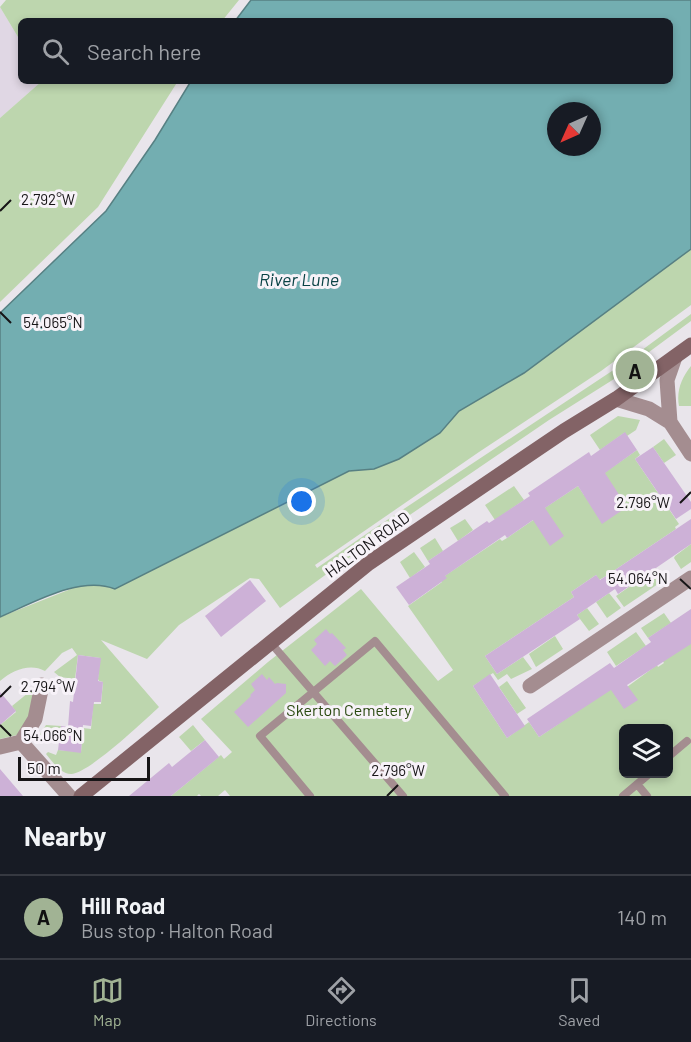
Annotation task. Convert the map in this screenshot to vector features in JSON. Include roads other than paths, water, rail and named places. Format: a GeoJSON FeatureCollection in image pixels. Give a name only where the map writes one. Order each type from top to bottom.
{"type":"FeatureCollection","features":[{"type":"Feature","properties":{"kind":"street","name":"HALTON ROAD"},"geometry":{"type":"LineString","coordinates":[[81,796],[350,578],[564,431],[616,399],[691,345]]}},
{"type":"Feature","properties":{"kind":"street"},"geometry":{"type":"LineString","coordinates":[[670,422],[667,380],[675,357]]}},
{"type":"Feature","properties":{"kind":"street"},"geometry":{"type":"LineString","coordinates":[[616,399],[649,409],[670,422],[691,454]]}},
{"type":"Feature","properties":{"kind":"street"},"geometry":{"type":"LineString","coordinates":[[530,686],[691,578]]}},
{"type":"Feature","properties":{"kind":"street"},"geometry":{"type":"LineString","coordinates":[[0,747],[21,742],[35,719],[42,685]]}},
{"type":"Feature","properties":{"kind":"street"},"geometry":{"type":"LineString","coordinates":[[21,742],[69,796]]}},
{"type":"Feature","properties":{"kind":"lane"},"geometry":{"type":"LineString","coordinates":[[310,796],[260,736],[375,641],[505,796]]}},
{"type":"Feature","properties":{"kind":"lane"},"geometry":{"type":"LineString","coordinates":[[270,642],[314,690],[403,796]]}},
{"type":"Feature","properties":{"kind":"lane"},"geometry":{"type":"LineString","coordinates":[[673,753],[687,741]]}},
{"type":"Feature","properties":{"kind":"lane"},"geometry":{"type":"LineString","coordinates":[[622,796],[644,778]]}},
{"type":"Feature","properties":{"kind":"lane"},"geometry":{"type":"LineString","coordinates":[[637,784],[648,796]]}},
{"type":"Feature","properties":{"kind":"water","name":"River Lune"},"geometry":{"type":"Polygon","coordinates":[[[251,0],[691,0],[691,249],[524,373],[459,411],[440,433],[399,459],[374,469],[349,471],[115,589],[101,586],[72,588],[42,598],[0,617],[0,313],[106,211],[155,140],[189,84],[673,84],[673,18],[237,18],[251,0]]]}},
{"type":"Feature","properties":{"kind":"place","name":"Hill Road"},"geometry":{"type":"Point","coordinates":[635,370]}},
{"type":"Feature","properties":{"kind":"park label","name":"Skerton Cemetery"},"geometry":{"type":"Point","coordinates":[349,709]}}]}
